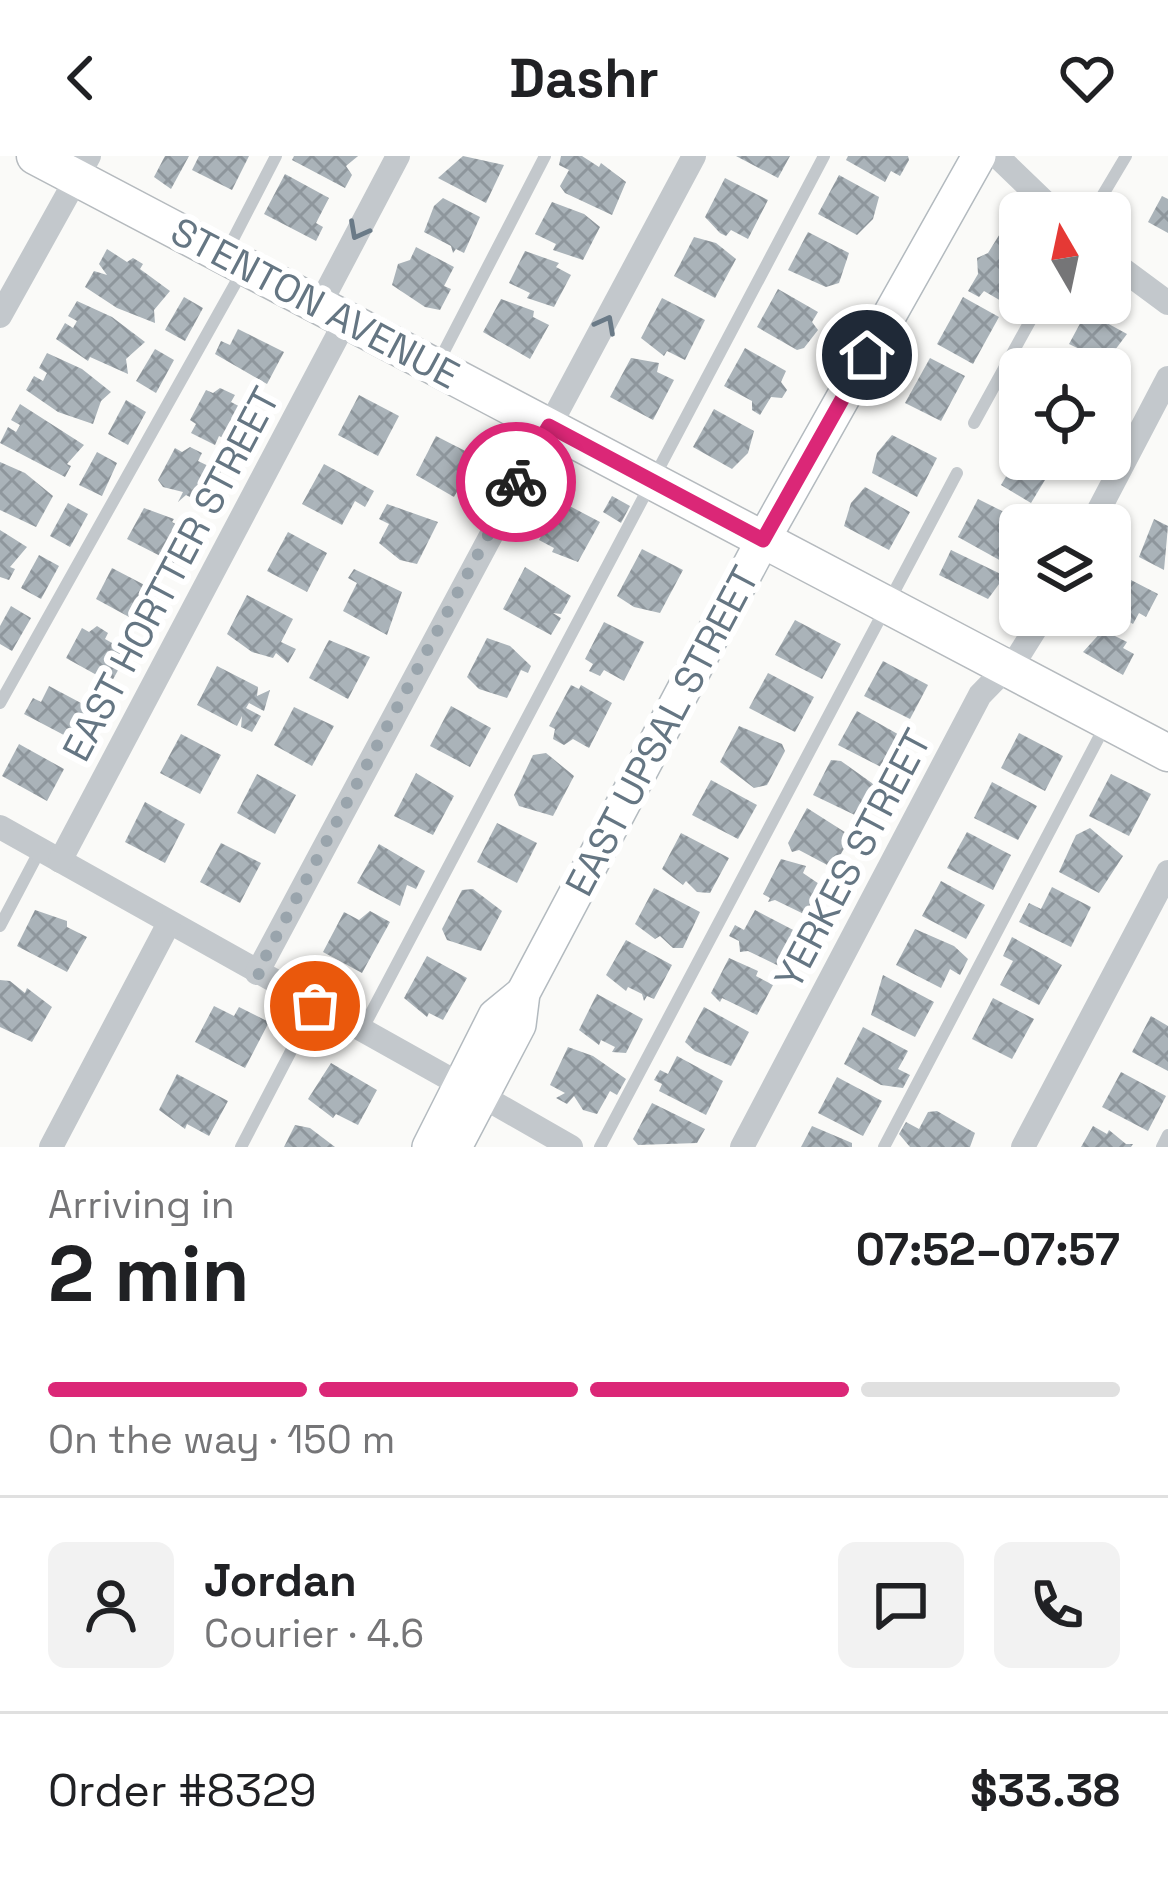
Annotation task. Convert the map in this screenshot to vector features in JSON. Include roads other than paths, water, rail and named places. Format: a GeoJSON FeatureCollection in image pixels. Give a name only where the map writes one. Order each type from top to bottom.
{"type":"FeatureCollection","features":[{"type":"Feature","properties":{"kind":"main road","name":"STENTON AVENUE"},"geometry":{"type":"LineString","coordinates":[[35,156],[83,167],[235,261],[1168,753]]}},
{"type":"Feature","properties":{"kind":"street","name":"EAST HORTTER STREET"},"geometry":{"type":"LineString","coordinates":[[50,855],[332,313],[398,156]]}},
{"type":"Feature","properties":{"kind":"street"},"geometry":{"type":"LineString","coordinates":[[257,973],[694,156]]}},
{"type":"Feature","properties":{"kind":"street","name":"EAST UPSAL STREET"},"geometry":{"type":"LineString","coordinates":[[429,1147],[520,1025],[523,993],[763,540],[979,156]]}},
{"type":"Feature","properties":{"kind":"street"},"geometry":{"type":"LineString","coordinates":[[997,156],[1034,192]]}},
{"type":"Feature","properties":{"kind":"street"},"geometry":{"type":"LineString","coordinates":[[0,316],[83,167]]}},
{"type":"Feature","properties":{"kind":"street"},"geometry":{"type":"LineString","coordinates":[[1131,276],[1168,303]]}},
{"type":"Feature","properties":{"kind":"street"},"geometry":{"type":"LineString","coordinates":[[1102,504],[1168,378]]}},
{"type":"Feature","properties":{"kind":"street","name":"YERKES STREET"},"geometry":{"type":"LineString","coordinates":[[742,1147],[980,695],[1029,636]]}},
{"type":"Feature","properties":{"kind":"street"},"geometry":{"type":"LineString","coordinates":[[0,827],[571,1147]]}},
{"type":"Feature","properties":{"kind":"street"},"geometry":{"type":"LineString","coordinates":[[1023,1147],[1168,872]]}},
{"type":"Feature","properties":{"kind":"street"},"geometry":{"type":"LineString","coordinates":[[51,1147],[169,923]]}},
{"type":"Feature","properties":{"kind":"street","name":"EAST UPSAL STREET"},"geometry":{"type":"LineString","coordinates":[[454,1147],[470,1090]]}},
{"type":"Feature","properties":{"kind":"lane"},"geometry":{"type":"LineString","coordinates":[[0,703],[235,261],[276,156]]}},
{"type":"Feature","properties":{"kind":"lane"},"geometry":{"type":"LineString","coordinates":[[436,367],[545,156]]}},
{"type":"Feature","properties":{"kind":"lane"},"geometry":{"type":"LineString","coordinates":[[361,1031],[824,156]]}},
{"type":"Feature","properties":{"kind":"lane"},"geometry":{"type":"LineString","coordinates":[[1105,192],[1126,156]]}},
{"type":"Feature","properties":{"kind":"lane"},"geometry":{"type":"LineString","coordinates":[[974,423],[1028,324]]}},
{"type":"Feature","properties":{"kind":"lane"},"geometry":{"type":"LineString","coordinates":[[600,1147],[957,473]]}},
{"type":"Feature","properties":{"kind":"lane"},"geometry":{"type":"LineString","coordinates":[[884,1147],[1108,721]]}},
{"type":"Feature","properties":{"kind":"lane"},"geometry":{"type":"LineString","coordinates":[[0,926],[50,855]]}},
{"type":"Feature","properties":{"kind":"lane"},"geometry":{"type":"LineString","coordinates":[[241,1147],[315,1006]]}},
{"type":"Feature","properties":{"kind":"lane"},"geometry":{"type":"LineString","coordinates":[[1162,1147],[1168,1136]]}}]}
